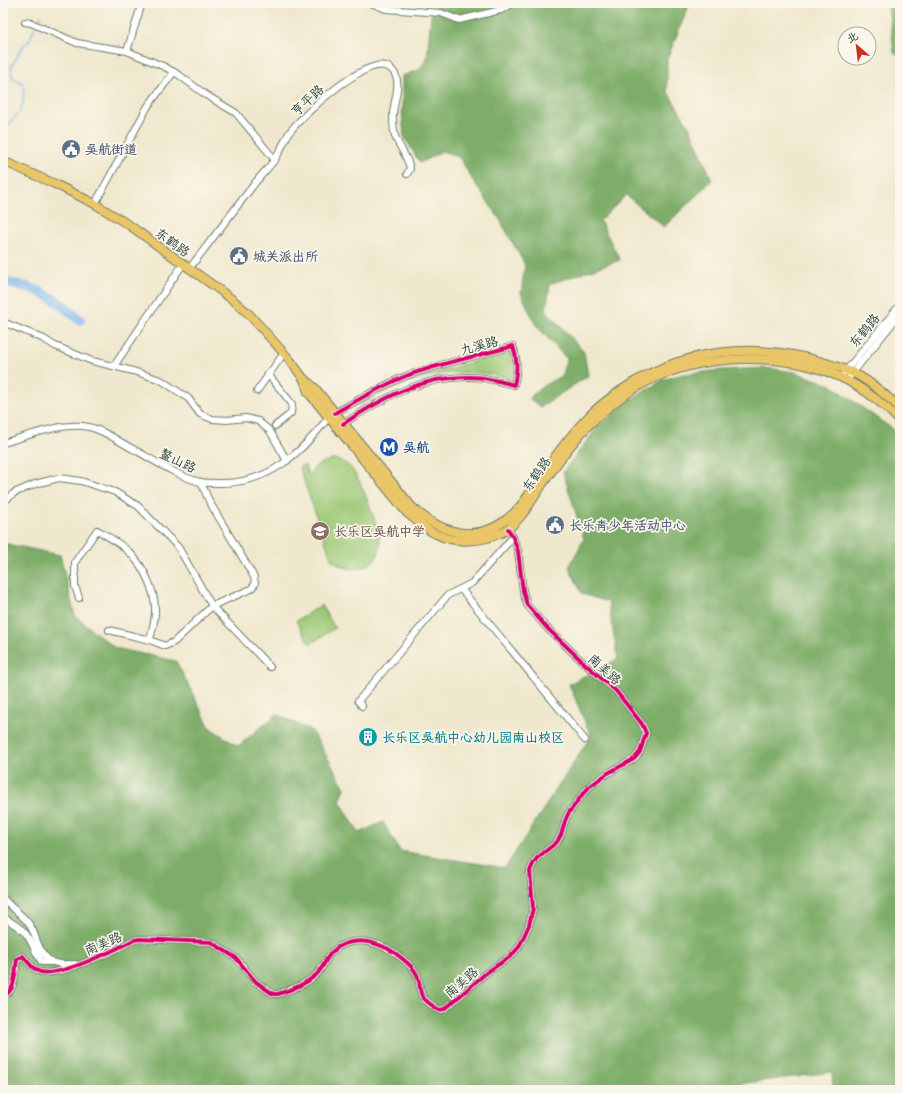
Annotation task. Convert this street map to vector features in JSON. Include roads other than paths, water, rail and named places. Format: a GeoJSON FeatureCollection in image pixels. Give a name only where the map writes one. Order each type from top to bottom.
{"type":"FeatureCollection","features":[{"type":"Feature","properties":{"kind":"main road","name":"东鹤路"},"geometry":{"type":"LineString","coordinates":[[3,161],[95,204],[129,225],[233,300],[249,314],[284,353],[303,378],[314,387],[332,415],[407,512],[422,525],[437,534],[450,538],[472,541],[490,537],[508,529],[520,517],[567,449],[588,426],[624,395],[656,377],[693,365],[760,359],[803,365],[846,375]]}},
{"type":"Feature","properties":{"kind":"main road","name":"东鹤路"},"geometry":{"type":"LineString","coordinates":[[332,415],[343,424],[403,496],[422,516],[439,526],[454,532],[472,533],[485,530],[507,519],[532,490],[567,440],[590,414],[620,391],[652,372],[690,358],[710,353],[756,351],[797,356],[846,375]]}},
{"type":"Feature","properties":{"kind":"main road"},"geometry":{"type":"LineString","coordinates":[[846,375],[881,392],[900,408]]}},
{"type":"Feature","properties":{"kind":"main road"},"geometry":{"type":"LineString","coordinates":[[846,375],[879,401],[900,421]]}},
{"type":"Feature","properties":{"kind":"street"},"geometry":{"type":"LineString","coordinates":[[127,51],[142,3]]}},
{"type":"Feature","properties":{"kind":"street"},"geometry":{"type":"LineString","coordinates":[[371,3],[386,9],[441,13],[459,20],[501,10],[514,3]]}},
{"type":"Feature","properties":{"kind":"street"},"geometry":{"type":"LineString","coordinates":[[28,23],[77,43],[127,51],[149,61],[158,63],[236,113],[275,160]]}},
{"type":"Feature","properties":{"kind":"street","name":"亨平路"},"geometry":{"type":"LineString","coordinates":[[114,366],[186,267],[275,160],[289,133],[327,95],[347,80],[376,65],[390,67],[397,78],[393,125],[395,136],[409,164],[410,169],[406,174]]}},
{"type":"Feature","properties":{"kind":"street"},"geometry":{"type":"LineString","coordinates":[[95,204],[148,106],[174,72]]}},
{"type":"Feature","properties":{"kind":"street","name":"东鹤路"},"geometry":{"type":"LineString","coordinates":[[846,375],[900,305]]}},
{"type":"Feature","properties":{"kind":"street","name":"东鹤路"},"geometry":{"type":"LineString","coordinates":[[846,375],[900,314]]}},
{"type":"Feature","properties":{"kind":"street"},"geometry":{"type":"LineString","coordinates":[[3,322],[44,339],[55,346],[92,360],[161,380],[188,398],[200,414],[212,419],[227,420],[246,418],[258,421],[270,431],[287,461]]}},
{"type":"Feature","properties":{"kind":"street","name":"九溪路"},"geometry":{"type":"LineString","coordinates":[[332,415],[387,384],[406,376],[513,346],[517,362],[517,374],[514,385],[483,378],[449,378],[422,383],[388,396],[343,424]]}},
{"type":"Feature","properties":{"kind":"street"},"geometry":{"type":"LineString","coordinates":[[257,391],[284,353]]}},
{"type":"Feature","properties":{"kind":"street"},"geometry":{"type":"LineString","coordinates":[[268,374],[292,404],[291,413],[275,426]]}},
{"type":"Feature","properties":{"kind":"street","name":"鳌山路"},"geometry":{"type":"LineString","coordinates":[[3,444],[65,426],[84,426],[101,431],[182,475],[200,482],[226,484],[242,482],[273,471],[287,461],[332,415]]}},
{"type":"Feature","properties":{"kind":"street"},"geometry":{"type":"LineString","coordinates":[[6,500],[14,493],[35,484],[59,478],[81,481],[115,492],[138,506],[178,547],[212,606],[270,667]]}},
{"type":"Feature","properties":{"kind":"street"},"geometry":{"type":"LineString","coordinates":[[109,630],[150,640],[165,646],[174,642],[212,606],[251,590],[255,584],[254,577],[209,502],[200,482]]}},
{"type":"Feature","properties":{"kind":"street","name":"南美路"},"geometry":{"type":"LineString","coordinates":[[3,995],[7,994],[11,990],[17,959],[20,956],[23,956],[38,972],[44,973],[59,971],[80,964],[140,939],[211,942],[236,958],[256,982],[273,994],[278,994],[308,980],[317,974],[332,952],[337,948],[355,941],[366,941],[388,949],[412,967],[417,974],[422,995],[431,1005],[439,1010],[445,1009],[486,973],[511,956],[519,947],[529,925],[533,908],[530,871],[533,864],[537,858],[558,842],[568,814],[582,795],[590,786],[608,773],[634,759],[642,747],[646,733],[642,724],[616,691],[547,628],[527,604],[523,591],[518,551],[513,537],[508,529]]}},
{"type":"Feature","properties":{"kind":"street"},"geometry":{"type":"LineString","coordinates":[[79,598],[75,586],[75,562],[97,530],[119,544],[132,555],[143,570],[154,594],[156,609],[150,640]]}},
{"type":"Feature","properties":{"kind":"street"},"geometry":{"type":"LineString","coordinates":[[362,706],[358,701],[448,595],[472,583],[513,537]]}},
{"type":"Feature","properties":{"kind":"street"},"geometry":{"type":"LineString","coordinates":[[461,589],[585,740]]}},
{"type":"Feature","properties":{"kind":"street"},"geometry":{"type":"LineString","coordinates":[[3,898],[28,922],[43,954],[51,962]]}},
{"type":"Feature","properties":{"kind":"street"},"geometry":{"type":"LineString","coordinates":[[3,916],[25,933],[32,943],[37,956],[42,962],[51,962],[60,965],[80,964]]}},
{"type":"Feature","properties":{"kind":"waterway"},"geometry":{"type":"LineString","coordinates":[[37,23],[41,16]]}},
{"type":"Feature","properties":{"kind":"waterway"},"geometry":{"type":"LineString","coordinates":[[3,132],[20,111],[23,103],[24,87],[22,83],[12,77],[11,67],[24,45],[29,41],[35,27]]}},
{"type":"Feature","properties":{"kind":"waterway"},"geometry":{"type":"LineString","coordinates":[[3,281],[27,287],[49,296],[80,320]]}},
{"type":"Feature","properties":{"kind":"place","name":"吴航街道"},"geometry":{"type":"Point","coordinates":[71,149]}},
{"type":"Feature","properties":{"kind":"place","name":"城关派出所"},"geometry":{"type":"Point","coordinates":[239,256]}},
{"type":"Feature","properties":{"kind":"place","name":"吴航"},"geometry":{"type":"Point","coordinates":[389,447]}},
{"type":"Feature","properties":{"kind":"place","name":"长乐青少年活动中心"},"geometry":{"type":"Point","coordinates":[555,525]}},
{"type":"Feature","properties":{"kind":"place","name":"长乐区吴航中学"},"geometry":{"type":"Point","coordinates":[320,531]}},
{"type":"Feature","properties":{"kind":"place","name":"长乐区吴航中心幼儿园南山校区"},"geometry":{"type":"Point","coordinates":[368,737]}}]}
